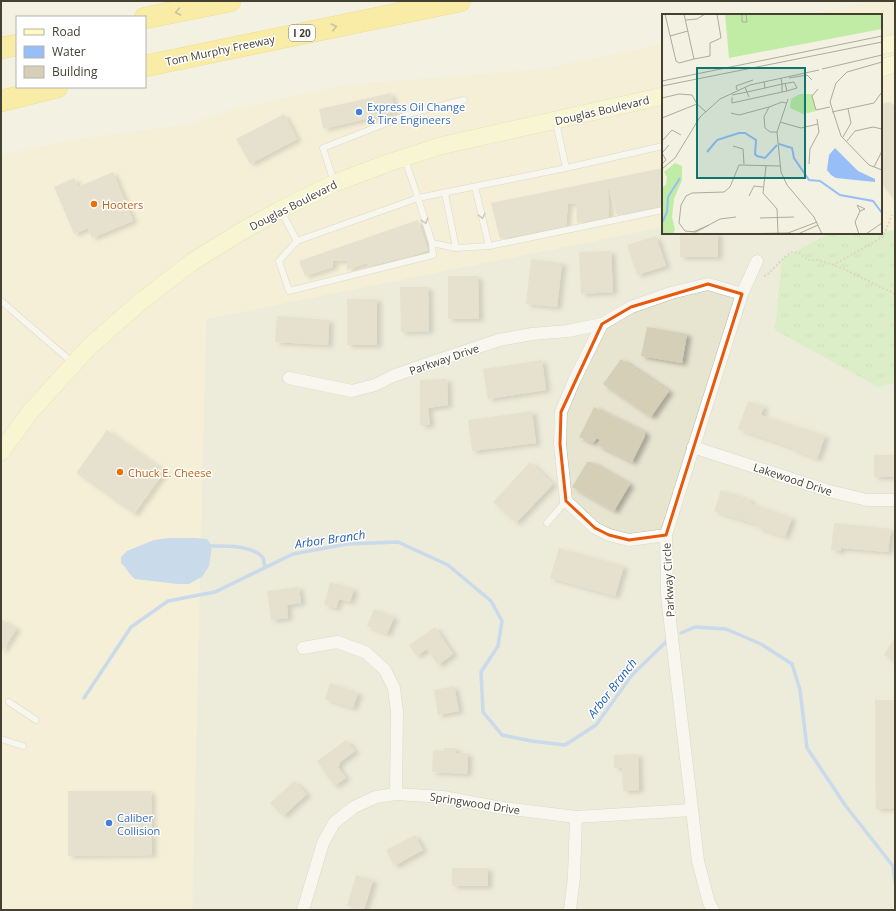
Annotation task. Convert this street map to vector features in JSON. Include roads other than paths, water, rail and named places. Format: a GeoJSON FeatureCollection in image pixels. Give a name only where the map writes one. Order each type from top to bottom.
{"type":"FeatureCollection","features":[{"type":"Feature","properties":{"kind":"highway"},"geometry":{"type":"LineString","coordinates":[[146,18],[230,1]]}},
{"type":"Feature","properties":{"kind":"highway","name":"Tom Murphy Freeway"},"geometry":{"type":"LineString","coordinates":[[146,66],[460,1]]}},
{"type":"Feature","properties":{"kind":"highway"},"geometry":{"type":"LineString","coordinates":[[1,48],[16,45]]}},
{"type":"Feature","properties":{"kind":"highway"},"geometry":{"type":"LineString","coordinates":[[1,95],[35,88]]}},
{"type":"Feature","properties":{"kind":"highway"},"geometry":{"type":"LineString","coordinates":[[1,101],[53,88]]}},
{"type":"Feature","properties":{"kind":"main road"},"geometry":{"type":"LineString","coordinates":[[882,46],[895,43]]}},
{"type":"Feature","properties":{"kind":"main road"},"geometry":{"type":"LineString","coordinates":[[882,68],[895,64]]}},
{"type":"Feature","properties":{"kind":"main road","name":"Douglas Boulevard"},"geometry":{"type":"LineString","coordinates":[[1,452],[31,411],[89,347],[139,303],[192,262],[242,231],[280,210],[334,184],[388,162],[440,146],[662,96]]}},
{"type":"Feature","properties":{"kind":"street","name":"Parkway Circle"},"geometry":{"type":"LineString","coordinates":[[714,910],[710,903],[698,862],[667,595],[666,535],[742,294],[757,261]]}},
{"type":"Feature","properties":{"kind":"street","name":"Parkway Drive"},"geometry":{"type":"LineString","coordinates":[[289,378],[352,391],[375,385],[394,376],[499,340],[532,334],[568,331],[602,324],[630,307],[671,293],[708,284],[742,294]]}},
{"type":"Feature","properties":{"kind":"street"},"geometry":{"type":"LineString","coordinates":[[602,324],[561,412],[560,444],[566,501],[595,528],[608,535],[629,540],[666,535]]}},
{"type":"Feature","properties":{"kind":"street","name":"Lakewood Drive"},"geometry":{"type":"LineString","coordinates":[[693,447],[829,491],[867,500],[895,500]]}},
{"type":"Feature","properties":{"kind":"street"},"geometry":{"type":"LineString","coordinates":[[303,648],[337,642],[365,652],[384,670],[394,688],[396,712],[396,794]]}},
{"type":"Feature","properties":{"kind":"street","name":"Springwood Drive"},"geometry":{"type":"LineString","coordinates":[[303,910],[323,843],[334,823],[354,807],[376,797],[396,794],[443,796],[496,807],[576,817],[692,810]]}},
{"type":"Feature","properties":{"kind":"street"},"geometry":{"type":"LineString","coordinates":[[570,910],[574,878],[576,817]]}},
{"type":"Feature","properties":{"kind":"lane"},"geometry":{"type":"LineString","coordinates":[[334,184],[323,148],[412,112],[464,100]]}},
{"type":"Feature","properties":{"kind":"lane"},"geometry":{"type":"LineString","coordinates":[[556,120],[566,168]]}},
{"type":"Feature","properties":{"kind":"lane"},"geometry":{"type":"LineString","coordinates":[[404,157],[418,198],[432,244],[433,255],[289,291],[279,261],[297,241],[418,198],[566,168],[662,146]]}},
{"type":"Feature","properties":{"kind":"lane"},"geometry":{"type":"LineString","coordinates":[[475,187],[489,246]]}},
{"type":"Feature","properties":{"kind":"lane"},"geometry":{"type":"LineString","coordinates":[[444,193],[456,248]]}},
{"type":"Feature","properties":{"kind":"lane"},"geometry":{"type":"LineString","coordinates":[[280,210],[297,241]]}},
{"type":"Feature","properties":{"kind":"lane"},"geometry":{"type":"LineString","coordinates":[[432,244],[456,248],[489,246],[662,210]]}},
{"type":"Feature","properties":{"kind":"lane"},"geometry":{"type":"LineString","coordinates":[[1,302],[74,364]]}},
{"type":"Feature","properties":{"kind":"lane"},"geometry":{"type":"LineString","coordinates":[[547,523],[566,501]]}},
{"type":"Feature","properties":{"kind":"lane"},"geometry":{"type":"LineString","coordinates":[[9,702],[36,720]]}},
{"type":"Feature","properties":{"kind":"lane"},"geometry":{"type":"LineString","coordinates":[[1,739],[23,746]]}},
{"type":"Feature","properties":{"kind":"water"},"geometry":{"type":"Polygon","coordinates":[[[169,538],[207,539],[212,546],[209,566],[202,577],[189,584],[135,579],[121,563],[121,557],[127,551],[154,540],[169,538]]]}},
{"type":"Feature","properties":{"kind":"waterway","name":"Arbor Branch"},"geometry":{"type":"LineString","coordinates":[[84,698],[131,627],[168,601],[215,592],[293,554],[347,544],[398,542],[448,565],[491,601],[502,621],[498,646],[481,672],[483,712],[502,735],[531,741],[565,745],[596,725],[632,675],[670,638]]}},
{"type":"Feature","properties":{"kind":"waterway"},"geometry":{"type":"LineString","coordinates":[[212,546],[246,548],[259,554],[263,558],[265,567]]}},
{"type":"Feature","properties":{"kind":"waterway","name":"Arbor Branch"},"geometry":{"type":"LineString","coordinates":[[681,633],[695,627],[726,629],[761,644],[792,664],[800,690],[807,748],[845,805],[893,866],[895,882]]}},
{"type":"Feature","properties":{"kind":"place","name":"Express Oil Change & Tire Engineers"},"geometry":{"type":"Point","coordinates":[359,112]}},
{"type":"Feature","properties":{"kind":"place","name":"Hooters"},"geometry":{"type":"Point","coordinates":[94,204]}},
{"type":"Feature","properties":{"kind":"place","name":"Chuck E. Cheese"},"geometry":{"type":"Point","coordinates":[120,472]}},
{"type":"Feature","properties":{"kind":"place","name":"Caliber Collision"},"geometry":{"type":"Point","coordinates":[109,823]}}]}
